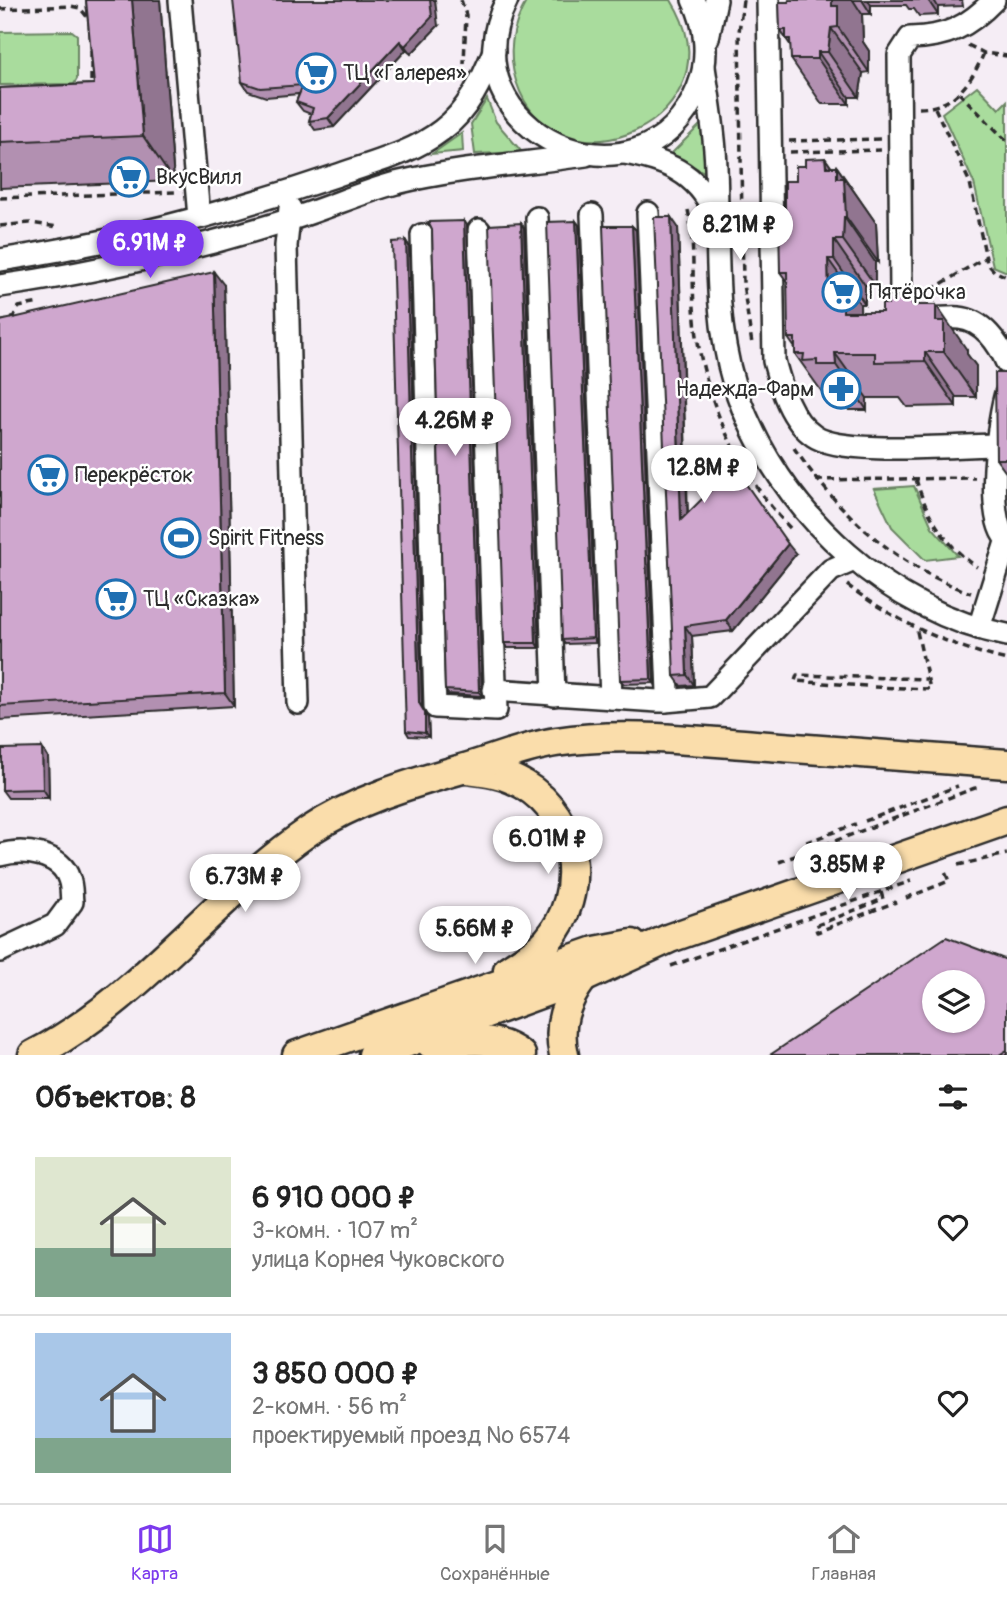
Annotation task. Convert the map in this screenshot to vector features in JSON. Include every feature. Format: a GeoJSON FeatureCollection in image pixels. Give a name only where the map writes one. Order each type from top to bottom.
{"type":"FeatureCollection","features":[{"type":"Feature","properties":{"kind":"main road"},"geometry":{"type":"LineString","coordinates":[[33,1055],[54,1044],[112,1001],[167,955],[242,883],[310,830],[377,795],[464,768],[556,742],[605,739],[718,742],[1007,764]]}},
{"type":"Feature","properties":{"kind":"main road"},"geometry":{"type":"LineString","coordinates":[[464,768],[509,777],[539,796],[561,824],[568,840],[573,876],[566,911],[547,941],[534,953],[474,992]]}},
{"type":"Feature","properties":{"kind":"main road"},"geometry":{"type":"LineString","coordinates":[[382,1052],[583,978],[670,938],[1007,820]]}},
{"type":"Feature","properties":{"kind":"main road"},"geometry":{"type":"LineString","coordinates":[[297,1055],[595,951],[670,938]]}},
{"type":"Feature","properties":{"kind":"main road"},"geometry":{"type":"LineString","coordinates":[[564,1055],[559,1037],[562,1017],[569,996],[583,978]]}},
{"type":"Feature","properties":{"kind":"main road"},"geometry":{"type":"LineString","coordinates":[[382,1052],[490,1040],[506,1045],[521,1055]]}},
{"type":"Feature","properties":{"kind":"street"},"geometry":{"type":"LineString","coordinates":[[180,0],[199,218]]}},
{"type":"Feature","properties":{"kind":"street"},"geometry":{"type":"LineString","coordinates":[[488,0],[497,26]]}},
{"type":"Feature","properties":{"kind":"street"},"geometry":{"type":"LineString","coordinates":[[0,260],[123,237],[199,218],[292,190],[419,145],[443,129],[478,88],[494,51],[497,26],[507,0]]}},
{"type":"Feature","properties":{"kind":"street"},"geometry":{"type":"LineString","coordinates":[[693,0],[703,29],[715,153],[725,340],[734,383],[745,413],[765,453],[795,498],[854,560],[912,599],[979,628],[1007,635]]}},
{"type":"Feature","properties":{"kind":"street"},"geometry":{"type":"LineString","coordinates":[[623,153],[647,144],[677,122],[697,91],[716,0]]}},
{"type":"Feature","properties":{"kind":"street"},"geometry":{"type":"LineString","coordinates":[[768,0],[774,361],[786,399],[803,427],[830,444],[848,447],[996,445]]}},
{"type":"Feature","properties":{"kind":"street"},"geometry":{"type":"LineString","coordinates":[[994,0],[978,17],[948,34],[910,38],[899,55],[904,307],[914,317],[922,319],[962,318],[976,324],[993,338],[1007,363]]}},
{"type":"Feature","properties":{"kind":"street"},"geometry":{"type":"LineString","coordinates":[[494,51],[501,88],[521,120],[550,143],[586,155]]}},
{"type":"Feature","properties":{"kind":"street"},"geometry":{"type":"LineString","coordinates":[[0,286],[125,264],[288,220],[394,184],[470,168],[586,155],[623,153],[666,162],[703,190],[717,221]]}},
{"type":"Feature","properties":{"kind":"street"},"geometry":{"type":"LineString","coordinates":[[292,190],[288,220],[298,703]]}},
{"type":"Feature","properties":{"kind":"street"},"geometry":{"type":"LineString","coordinates":[[648,213],[668,692],[665,701]]}},
{"type":"Feature","properties":{"kind":"street"},"geometry":{"type":"LineString","coordinates":[[592,215],[611,698]]}},
{"type":"Feature","properties":{"kind":"street"},"geometry":{"type":"LineString","coordinates":[[537,218],[554,695]]}},
{"type":"Feature","properties":{"kind":"street"},"geometry":{"type":"LineString","coordinates":[[422,235],[435,707],[496,710],[479,230]]}},
{"type":"Feature","properties":{"kind":"street"},"geometry":{"type":"LineString","coordinates":[[979,628],[1007,539],[997,524],[996,445],[1007,390]]}},
{"type":"Feature","properties":{"kind":"street"},"geometry":{"type":"LineString","coordinates":[[494,691],[665,701],[710,697],[831,570],[854,560]]}},
{"type":"Feature","properties":{"kind":"street"},"geometry":{"type":"LineString","coordinates":[[0,855],[40,853],[60,865],[69,878],[72,902],[55,925],[0,951]]}},
{"type":"Feature","properties":{"kind":"path"},"geometry":{"type":"LineString","coordinates":[[461,0],[467,40],[464,69]]}},
{"type":"Feature","properties":{"kind":"path"},"geometry":{"type":"LineString","coordinates":[[743,0],[739,32],[743,241]]}},
{"type":"Feature","properties":{"kind":"path"},"geometry":{"type":"LineString","coordinates":[[0,9],[80,8],[88,14],[90,25]]}},
{"type":"Feature","properties":{"kind":"path"},"geometry":{"type":"LineString","coordinates":[[948,34],[984,53],[1007,56]]}},
{"type":"Feature","properties":{"kind":"path"},"geometry":{"type":"LineString","coordinates":[[90,94],[91,48]]}},
{"type":"Feature","properties":{"kind":"path"},"geometry":{"type":"LineString","coordinates":[[899,109],[935,108],[960,93],[971,79],[984,53]]}},
{"type":"Feature","properties":{"kind":"path"},"geometry":{"type":"LineString","coordinates":[[960,93],[1007,141]]}},
{"type":"Feature","properties":{"kind":"path"},"geometry":{"type":"LineString","coordinates":[[935,108],[967,177],[990,267],[1007,277]]}},
{"type":"Feature","properties":{"kind":"path"},"geometry":{"type":"LineString","coordinates":[[741,153],[827,140],[899,145]]}},
{"type":"Feature","properties":{"kind":"path"},"geometry":{"type":"LineString","coordinates":[[822,152],[827,140]]}},
{"type":"Feature","properties":{"kind":"path"},"geometry":{"type":"LineString","coordinates":[[741,142],[822,152],[899,145]]}},
{"type":"Feature","properties":{"kind":"path"},"geometry":{"type":"LineString","coordinates":[[0,198],[197,191]]}},
{"type":"Feature","properties":{"kind":"path"},"geometry":{"type":"LineString","coordinates":[[0,226],[30,223],[68,229]]}},
{"type":"Feature","properties":{"kind":"path"},"geometry":{"type":"LineString","coordinates":[[904,307],[986,257]]}},
{"type":"Feature","properties":{"kind":"path"},"geometry":{"type":"LineString","coordinates":[[816,480],[996,478]]}},
{"type":"Feature","properties":{"kind":"path"},"geometry":{"type":"LineString","coordinates":[[916,479],[923,503],[935,525],[951,545],[993,577]]}},
{"type":"Feature","properties":{"kind":"path"},"geometry":{"type":"LineString","coordinates":[[937,586],[941,580]]}},
{"type":"Feature","properties":{"kind":"path"},"geometry":{"type":"LineString","coordinates":[[874,687],[930,689],[915,628],[921,616]]}},
{"type":"Feature","properties":{"kind":"path"},"geometry":{"type":"LineString","coordinates":[[866,687],[795,681],[797,675],[928,679]]}},
{"type":"Feature","properties":{"kind":"path"},"geometry":{"type":"LineString","coordinates":[[779,862],[975,788],[972,780]]}},
{"type":"Feature","properties":{"kind":"path"},"geometry":{"type":"LineString","coordinates":[[865,821],[960,785]]}},
{"type":"Feature","properties":{"kind":"path"},"geometry":{"type":"LineString","coordinates":[[807,852],[804,843],[856,824]]}},
{"type":"Feature","properties":{"kind":"path"},"geometry":{"type":"LineString","coordinates":[[932,874],[1007,854]]}},
{"type":"Feature","properties":{"kind":"path"},"geometry":{"type":"LineString","coordinates":[[906,898],[950,881],[944,870]]}},
{"type":"Feature","properties":{"kind":"path"},"geometry":{"type":"LineString","coordinates":[[660,970],[919,878]]}},
{"type":"Feature","properties":{"kind":"path"},"geometry":{"type":"LineString","coordinates":[[881,892],[883,899],[815,926],[817,932],[896,902]]}},
{"type":"Feature","properties":{"kind":"green space"},"geometry":{"type":"Polygon","coordinates":[[[527,0],[671,0],[687,43],[684,80],[665,110],[636,130],[602,140],[567,136],[537,117],[516,81],[512,60],[512,39],[527,0]]]}},
{"type":"Feature","properties":{"kind":"green space"},"geometry":{"type":"Polygon","coordinates":[[[72,31],[77,35],[77,79],[74,84],[0,85],[0,32],[72,31]]]}},
{"type":"Feature","properties":{"kind":"green space"},"geometry":{"type":"Polygon","coordinates":[[[977,86],[999,109],[1007,101],[1007,272],[993,266],[974,183],[942,113],[977,86]]]}},
{"type":"Feature","properties":{"kind":"green space"},"geometry":{"type":"Polygon","coordinates":[[[487,99],[496,122],[522,152],[475,154],[471,124],[487,99]]]}},
{"type":"Feature","properties":{"kind":"green space"},"geometry":{"type":"Polygon","coordinates":[[[703,122],[706,173],[670,155],[703,122]]]}},
{"type":"Feature","properties":{"kind":"green space"},"geometry":{"type":"Polygon","coordinates":[[[462,133],[463,151],[432,154],[462,133]]]}},
{"type":"Feature","properties":{"kind":"green space"},"geometry":{"type":"Polygon","coordinates":[[[914,486],[932,527],[958,556],[925,560],[892,527],[874,489],[914,486]]]}},
{"type":"Feature","properties":{"kind":"building"},"geometry":{"type":"Polygon","coordinates":[[[86,0],[132,0],[143,136],[0,142],[0,88],[94,84],[86,0]]]}},
{"type":"Feature","properties":{"kind":"building","name":"ТЦ «Галерея»"},"geometry":{"type":"Polygon","coordinates":[[[233,0],[430,0],[432,17],[405,46],[400,41],[328,118],[309,121],[313,108],[296,102],[303,85],[260,88],[242,82],[233,0]]]}},
{"type":"Feature","properties":{"kind":"building"},"geometry":{"type":"Polygon","coordinates":[[[832,0],[832,6],[838,6],[838,27],[831,28],[828,52],[818,52],[818,59],[791,59],[790,39],[786,39],[786,30],[780,30],[779,2],[832,0]]]}},
{"type":"Feature","properties":{"kind":"building"},"geometry":{"type":"Polygon","coordinates":[[[825,158],[826,167],[837,167],[837,178],[844,178],[846,217],[843,240],[834,240],[834,259],[828,259],[829,299],[843,299],[843,312],[882,312],[882,304],[888,304],[888,297],[912,296],[912,305],[936,305],[936,321],[944,321],[944,352],[925,352],[925,361],[875,362],[875,353],[835,353],[836,365],[817,365],[817,360],[803,361],[804,354],[795,354],[795,338],[788,338],[787,272],[780,272],[779,221],[785,220],[785,181],[796,181],[796,166],[805,166],[805,159],[825,158]]]}},
{"type":"Feature","properties":{"kind":"building"},"geometry":{"type":"Polygon","coordinates":[[[654,217],[671,217],[681,520],[734,467],[788,544],[726,620],[685,626],[687,675],[674,676],[654,217]]]}},
{"type":"Feature","properties":{"kind":"building"},"geometry":{"type":"Polygon","coordinates":[[[464,221],[479,692],[445,690],[432,230],[428,222],[464,221]]]}},
{"type":"Feature","properties":{"kind":"building"},"geometry":{"type":"Polygon","coordinates":[[[576,221],[593,638],[562,640],[547,222],[576,221]]]}},
{"type":"Feature","properties":{"kind":"building"},"geometry":{"type":"Polygon","coordinates":[[[521,223],[536,643],[504,643],[489,225],[521,223]]]}},
{"type":"Feature","properties":{"kind":"building"},"geometry":{"type":"Polygon","coordinates":[[[603,226],[632,226],[651,679],[620,680],[603,226]]]}},
{"type":"Feature","properties":{"kind":"building"},"geometry":{"type":"Polygon","coordinates":[[[406,241],[419,703],[425,713],[425,733],[406,731],[392,242],[406,241]]]}},
{"type":"Feature","properties":{"kind":"building","name":"ТЦ «Сказка»"},"geometry":{"type":"Polygon","coordinates":[[[214,272],[225,693],[0,706],[0,321],[214,272]]]}},
{"type":"Feature","properties":{"kind":"building"},"geometry":{"type":"Polygon","coordinates":[[[995,373],[1007,373],[1007,459],[996,459],[995,373]]]}},
{"type":"Feature","properties":{"kind":"building"},"geometry":{"type":"Polygon","coordinates":[[[42,748],[43,789],[2,790],[2,749],[42,748]]]}},
{"type":"Feature","properties":{"kind":"building"},"geometry":{"type":"Polygon","coordinates":[[[946,937],[1007,960],[1007,1050],[999,1055],[770,1055],[946,937]]]}},
{"type":"Feature","properties":{"kind":"place","name":"ТЦ «Галерея»"},"geometry":{"type":"Point","coordinates":[316,73]}},
{"type":"Feature","properties":{"kind":"place","name":"ВкусВилл"},"geometry":{"type":"Point","coordinates":[129,177]}},
{"type":"Feature","properties":{"kind":"place","name":"Пятёрочка"},"geometry":{"type":"Point","coordinates":[842,292]}},
{"type":"Feature","properties":{"kind":"place","name":"Надежда-Фарм"},"geometry":{"type":"Point","coordinates":[841,389]}},
{"type":"Feature","properties":{"kind":"place","name":"Перекрёсток"},"geometry":{"type":"Point","coordinates":[48,475]}},
{"type":"Feature","properties":{"kind":"place","name":"Spirit Fitness"},"geometry":{"type":"Point","coordinates":[181,538]}},
{"type":"Feature","properties":{"kind":"place","name":"ТЦ «Сказка»"},"geometry":{"type":"Point","coordinates":[116,599]}}]}
